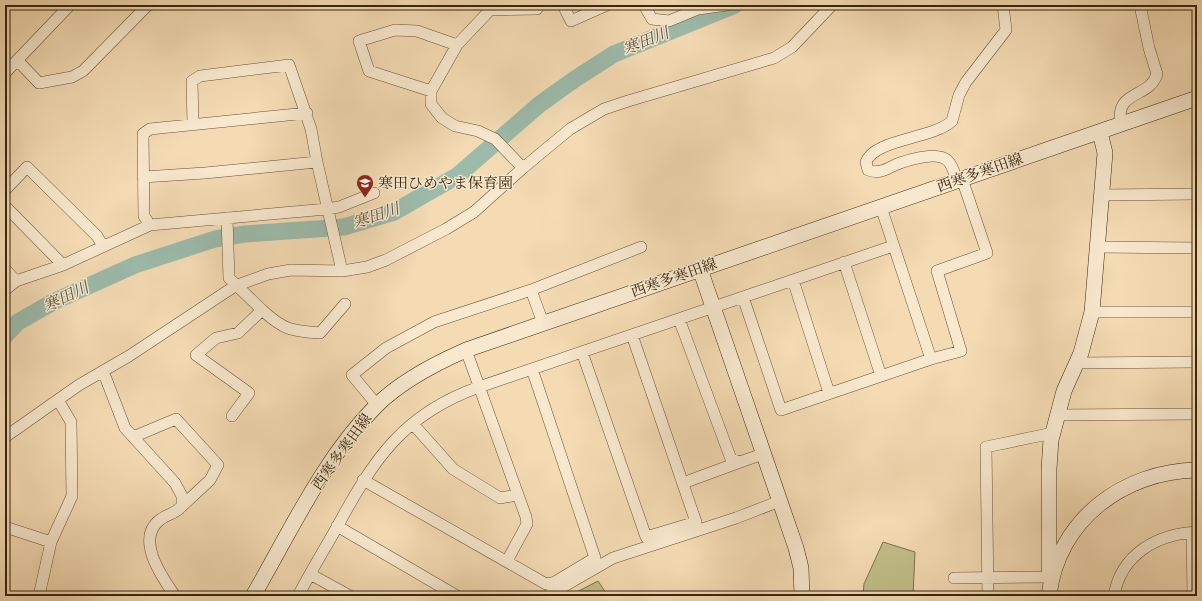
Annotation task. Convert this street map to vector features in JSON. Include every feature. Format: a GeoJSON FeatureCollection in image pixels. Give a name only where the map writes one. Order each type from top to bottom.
{"type":"FeatureCollection","features":[{"type":"Feature","properties":{"kind":"main road","name":"西寒多寒田線"},"geometry":{"type":"LineString","coordinates":[[253,596],[322,477],[352,434],[377,405],[395,390],[426,370],[466,350],[543,323],[1100,132],[1196,101]]}},
{"type":"Feature","properties":{"kind":"main road"},"geometry":{"type":"LineString","coordinates":[[1052,577],[1049,569],[1050,456],[1056,415],[1064,391],[1088,333],[1092,312],[1105,153],[1100,132]]}},
{"type":"Feature","properties":{"kind":"main road"},"geometry":{"type":"LineString","coordinates":[[700,269],[780,502],[801,568],[802,596]]}},
{"type":"Feature","properties":{"kind":"main road"},"geometry":{"type":"LineString","coordinates":[[1050,596],[1052,577],[1058,559],[1069,538],[1085,517],[1100,503],[1124,488],[1151,476],[1197,470]]}},
{"type":"Feature","properties":{"kind":"street"},"geometry":{"type":"LineString","coordinates":[[5,73],[70,5]]}},
{"type":"Feature","properties":{"kind":"street"},"geometry":{"type":"LineString","coordinates":[[18,61],[39,83],[72,77],[83,71],[148,5]]}},
{"type":"Feature","properties":{"kind":"street"},"geometry":{"type":"LineString","coordinates":[[563,5],[571,21],[607,5]]}},
{"type":"Feature","properties":{"kind":"street"},"geometry":{"type":"LineString","coordinates":[[644,5],[652,19],[669,21],[697,7],[727,5]]}},
{"type":"Feature","properties":{"kind":"street"},"geometry":{"type":"LineString","coordinates":[[5,437],[58,400],[235,286],[268,274],[291,270],[342,271],[367,267],[386,260],[446,229],[474,212],[522,168],[570,129],[604,109],[696,80],[760,63],[783,53],[801,39],[832,5]]}},
{"type":"Feature","properties":{"kind":"street"},"geometry":{"type":"LineString","coordinates":[[743,297],[781,410],[932,359],[961,351],[937,271],[987,253],[960,180],[950,163],[941,157],[932,156],[904,162],[878,172],[868,170],[866,162],[869,156],[888,146],[929,133],[952,121],[959,95],[966,82],[1006,30],[1003,5]]}},
{"type":"Feature","properties":{"kind":"street"},"geometry":{"type":"LineString","coordinates":[[1121,125],[1120,114],[1124,102],[1152,84],[1158,74],[1149,48],[1140,5]]}},
{"type":"Feature","properties":{"kind":"street"},"geometry":{"type":"LineString","coordinates":[[522,168],[495,140],[486,134],[454,126],[442,118],[431,104],[430,90],[457,45],[490,10],[537,9]]}},
{"type":"Feature","properties":{"kind":"street"},"geometry":{"type":"LineString","coordinates":[[430,90],[369,71],[359,41],[396,30],[417,32],[457,45]]}},
{"type":"Feature","properties":{"kind":"street"},"geometry":{"type":"LineString","coordinates":[[193,124],[192,81],[200,76],[289,65],[307,113],[316,162],[342,271]]}},
{"type":"Feature","properties":{"kind":"street"},"geometry":{"type":"LineString","coordinates":[[150,225],[144,216],[143,134],[150,129],[307,113]]}},
{"type":"Feature","properties":{"kind":"street"},"geometry":{"type":"LineString","coordinates":[[143,177],[205,173],[316,162]]}},
{"type":"Feature","properties":{"kind":"street"},"geometry":{"type":"LineString","coordinates":[[5,190],[27,167],[97,236],[103,246]]}},
{"type":"Feature","properties":{"kind":"street"},"geometry":{"type":"LineString","coordinates":[[5,290],[16,281],[63,265],[150,225],[327,209],[339,207],[374,194]]}},
{"type":"Feature","properties":{"kind":"street"},"geometry":{"type":"LineString","coordinates":[[1102,195],[1197,194]]}},
{"type":"Feature","properties":{"kind":"street"},"geometry":{"type":"LineString","coordinates":[[5,206],[63,265]]}},
{"type":"Feature","properties":{"kind":"street"},"geometry":{"type":"LineString","coordinates":[[880,207],[932,359]]}},
{"type":"Feature","properties":{"kind":"street"},"geometry":{"type":"LineString","coordinates":[[227,218],[229,278],[235,286],[275,322],[294,331],[320,333],[345,304]]}},
{"type":"Feature","properties":{"kind":"street"},"geometry":{"type":"LineString","coordinates":[[298,596],[363,480],[376,460],[424,414],[447,400],[479,387],[893,246]]}},
{"type":"Feature","properties":{"kind":"street"},"geometry":{"type":"LineString","coordinates":[[1098,247],[1197,248]]}},
{"type":"Feature","properties":{"kind":"street"},"geometry":{"type":"LineString","coordinates":[[377,405],[352,375],[386,348],[434,322],[531,290],[641,248]]}},
{"type":"Feature","properties":{"kind":"street"},"geometry":{"type":"LineString","coordinates":[[844,262],[881,376]]}},
{"type":"Feature","properties":{"kind":"street"},"geometry":{"type":"LineString","coordinates":[[5,269],[16,281]]}},
{"type":"Feature","properties":{"kind":"street"},"geometry":{"type":"LineString","coordinates":[[793,280],[829,394]]}},
{"type":"Feature","properties":{"kind":"street"},"geometry":{"type":"LineString","coordinates":[[531,290],[543,323]]}},
{"type":"Feature","properties":{"kind":"street"},"geometry":{"type":"LineString","coordinates":[[232,416],[249,393],[196,355],[216,338],[238,333],[262,310]]}},
{"type":"Feature","properties":{"kind":"street"},"geometry":{"type":"LineString","coordinates":[[1092,312],[1197,312]]}},
{"type":"Feature","properties":{"kind":"street"},"geometry":{"type":"LineString","coordinates":[[679,319],[731,459],[740,462]]}},
{"type":"Feature","properties":{"kind":"street"},"geometry":{"type":"LineString","coordinates":[[582,352],[646,537],[696,522],[632,335]]}},
{"type":"Feature","properties":{"kind":"street"},"geometry":{"type":"LineString","coordinates":[[466,350],[526,517],[527,524],[507,562]]}},
{"type":"Feature","properties":{"kind":"street"},"geometry":{"type":"LineString","coordinates":[[1076,363],[1197,362]]}},
{"type":"Feature","properties":{"kind":"street"},"geometry":{"type":"LineString","coordinates":[[363,480],[546,584],[555,582],[595,558],[532,369]]}},
{"type":"Feature","properties":{"kind":"street"},"geometry":{"type":"LineString","coordinates":[[104,371],[126,428],[174,483],[182,496],[182,506]]}},
{"type":"Feature","properties":{"kind":"street"},"geometry":{"type":"LineString","coordinates":[[39,596],[51,542],[72,496],[71,422],[58,400]]}},
{"type":"Feature","properties":{"kind":"street"},"geometry":{"type":"LineString","coordinates":[[1056,415],[1197,414]]}},
{"type":"Feature","properties":{"kind":"street"},"geometry":{"type":"LineString","coordinates":[[133,437],[176,419],[218,465],[210,480],[176,513],[162,518],[153,527],[149,537],[157,569],[175,596]]}},
{"type":"Feature","properties":{"kind":"street"},"geometry":{"type":"LineString","coordinates":[[414,424],[453,469],[500,498],[517,495]]}},
{"type":"Feature","properties":{"kind":"street"},"geometry":{"type":"LineString","coordinates":[[988,596],[986,447],[1053,433]]}},
{"type":"Feature","properties":{"kind":"street"},"geometry":{"type":"LineString","coordinates":[[683,483],[763,454]]}},
{"type":"Feature","properties":{"kind":"street"},"geometry":{"type":"LineString","coordinates":[[547,596],[613,558],[780,502]]}},
{"type":"Feature","properties":{"kind":"street"},"geometry":{"type":"LineString","coordinates":[[337,526],[457,596]]}},
{"type":"Feature","properties":{"kind":"street"},"geometry":{"type":"LineString","coordinates":[[5,527],[51,542]]}},
{"type":"Feature","properties":{"kind":"street"},"geometry":{"type":"LineString","coordinates":[[1114,596],[1116,581],[1125,566],[1142,550],[1154,541],[1195,532],[1193,596]]}},
{"type":"Feature","properties":{"kind":"street"},"geometry":{"type":"LineString","coordinates":[[310,574],[350,596]]}},
{"type":"Feature","properties":{"kind":"street"},"geometry":{"type":"LineString","coordinates":[[954,578],[1052,577]]}},
{"type":"Feature","properties":{"kind":"shaded area"},"geometry":{"type":"Polygon","coordinates":[[[883,542],[915,552],[913,596],[863,596],[864,584],[883,542]]]}},
{"type":"Feature","properties":{"kind":"shaded area"},"geometry":{"type":"Polygon","coordinates":[[[598,581],[608,596],[569,596],[571,595],[598,581]]]}},
{"type":"Feature","properties":{"kind":"waterway","name":"寒田川"},"geometry":{"type":"LineString","coordinates":[[5,336],[18,322],[55,301],[135,265],[215,239],[245,234],[344,227],[394,212],[457,176],[540,104],[614,54],[735,5]]}},
{"type":"Feature","properties":{"kind":"place","name":"寒田ひめやま保育園"},"geometry":{"type":"Point","coordinates":[365,198]}}]}
